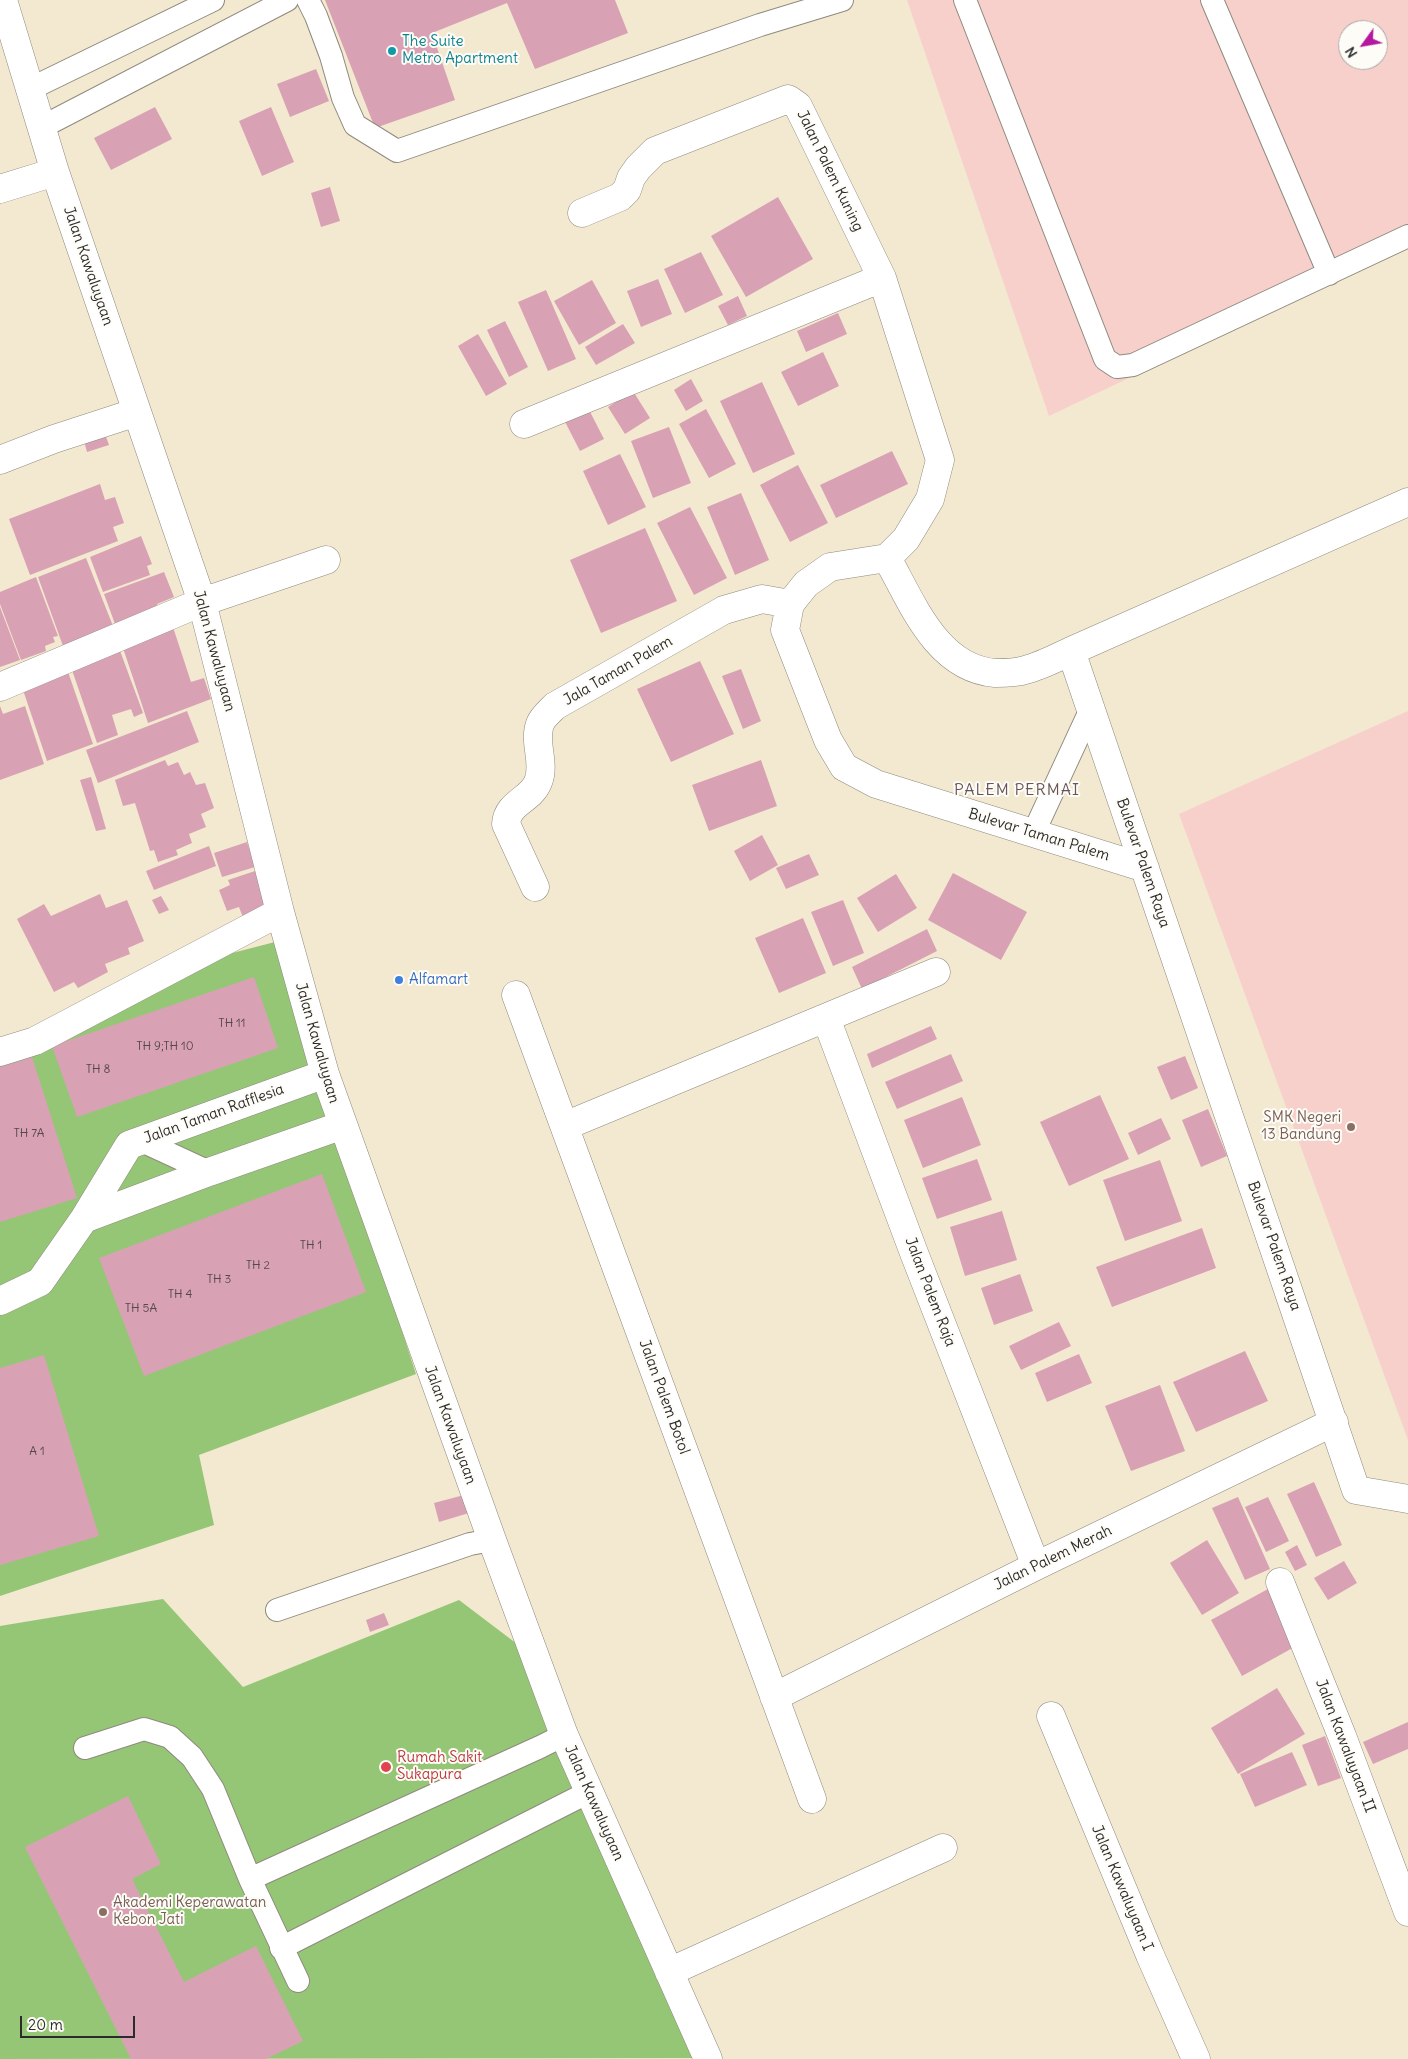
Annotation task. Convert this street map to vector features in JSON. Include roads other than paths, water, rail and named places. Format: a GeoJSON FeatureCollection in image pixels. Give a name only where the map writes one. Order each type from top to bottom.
{"type":"FeatureCollection","features":[{"type":"Feature","properties":{"kind":"street","name":"Jalan Kawaluyaan"},"geometry":{"type":"LineString","coordinates":[[3,0],[55,172],[202,602],[280,912],[325,1074],[342,1125],[564,1734],[708,2059]]}},
{"type":"Feature","properties":{"kind":"street","name":"Jalan Palem Kuning"},"geometry":{"type":"LineString","coordinates":[[582,213],[620,197],[627,190],[631,178],[638,168],[655,151],[788,99],[798,106],[882,278],[940,460],[930,499],[906,539],[887,558]]}},
{"type":"Feature","properties":{"kind":"street"},"geometry":{"type":"LineString","coordinates":[[0,189],[55,172]]}},
{"type":"Feature","properties":{"kind":"street"},"geometry":{"type":"LineString","coordinates":[[524,424],[882,278]]}},
{"type":"Feature","properties":{"kind":"street"},"geometry":{"type":"LineString","coordinates":[[0,460],[54,439],[137,412]]}},
{"type":"Feature","properties":{"kind":"street"},"geometry":{"type":"LineString","coordinates":[[887,558],[936,641],[950,655],[967,665],[985,672],[1024,671],[1408,502]]}},
{"type":"Feature","properties":{"kind":"street","name":"Bulevar Taman Palem"},"geometry":{"type":"LineString","coordinates":[[887,558],[830,567],[806,584],[790,604],[785,630],[828,740],[844,767],[876,784],[1145,868]]}},
{"type":"Feature","properties":{"kind":"street"},"geometry":{"type":"LineString","coordinates":[[0,687],[202,602],[326,560]]}},
{"type":"Feature","properties":{"kind":"street","name":"Jala Taman Palem"},"geometry":{"type":"LineString","coordinates":[[536,887],[506,824],[506,817],[510,810],[538,783],[542,764],[538,739],[540,723],[555,706],[724,610],[762,599],[790,604]]}},
{"type":"Feature","properties":{"kind":"street","name":"Bulevar Palem Raya"},"geometry":{"type":"LineString","coordinates":[[1071,651],[1356,1490],[1408,1499]]}},
{"type":"Feature","properties":{"kind":"street"},"geometry":{"type":"LineString","coordinates":[[0,1052],[35,1041],[280,912]]}},
{"type":"Feature","properties":{"kind":"street"},"geometry":{"type":"LineString","coordinates":[[565,1126],[936,972]]}},
{"type":"Feature","properties":{"kind":"street","name":"Jalan Palem Botol"},"geometry":{"type":"LineString","coordinates":[[516,995],[812,1799]]}},
{"type":"Feature","properties":{"kind":"street","name":"Jalan Palem Raja"},"geometry":{"type":"LineString","coordinates":[[826,1018],[914,1253],[1036,1566]]}},
{"type":"Feature","properties":{"kind":"street","name":"Jalan Taman Rafflesia"},"geometry":{"type":"LineString","coordinates":[[0,1301],[40,1282],[84,1219],[129,1145],[325,1074]]}},
{"type":"Feature","properties":{"kind":"street"},"geometry":{"type":"LineString","coordinates":[[84,1219],[342,1125]]}},
{"type":"Feature","properties":{"kind":"street","name":"Jalan Palem Merah"},"geometry":{"type":"LineString","coordinates":[[774,1697],[1036,1566],[1334,1422]]}},
{"type":"Feature","properties":{"kind":"street","name":"Jalan Kawaluyaan II"},"geometry":{"type":"LineString","coordinates":[[1280,1582],[1342,1736],[1408,1912]]}},
{"type":"Feature","properties":{"kind":"street","name":"Jalan Kawaluyaan I"},"geometry":{"type":"LineString","coordinates":[[1051,1716],[1150,1955],[1196,2059]]}},
{"type":"Feature","properties":{"kind":"street"},"geometry":{"type":"LineString","coordinates":[[669,1972],[943,1848]]}},
{"type":"Feature","properties":{"kind":"lane"},"geometry":{"type":"LineString","coordinates":[[30,89],[213,0]]}},
{"type":"Feature","properties":{"kind":"lane"},"geometry":{"type":"LineString","coordinates":[[42,126],[287,0]]}},
{"type":"Feature","properties":{"kind":"lane"},"geometry":{"type":"LineString","coordinates":[[308,0],[316,16],[331,56],[343,98],[355,125],[397,150],[760,25],[842,0]]}},
{"type":"Feature","properties":{"kind":"lane"},"geometry":{"type":"LineString","coordinates":[[965,0],[1105,360],[1117,367],[1133,365],[1408,236]]}},
{"type":"Feature","properties":{"kind":"lane"},"geometry":{"type":"LineString","coordinates":[[1212,0],[1329,274]]}},
{"type":"Feature","properties":{"kind":"lane"},"geometry":{"type":"LineString","coordinates":[[1033,834],[1090,711]]}},
{"type":"Feature","properties":{"kind":"lane"},"geometry":{"type":"LineString","coordinates":[[142,1141],[209,1172]]}},
{"type":"Feature","properties":{"kind":"lane"},"geometry":{"type":"LineString","coordinates":[[277,1610],[470,1544],[492,1540]]}},
{"type":"Feature","properties":{"kind":"lane"},"geometry":{"type":"LineString","coordinates":[[86,1748],[144,1729],[170,1737],[192,1757],[213,1789],[250,1879],[298,1981]]}},
{"type":"Feature","properties":{"kind":"lane"},"geometry":{"type":"LineString","coordinates":[[250,1879],[540,1747],[564,1734]]}},
{"type":"Feature","properties":{"kind":"lane"},"geometry":{"type":"LineString","coordinates":[[281,1948],[589,1792]]}},
{"type":"Feature","properties":{"kind":"place","name":"The Suite Metro Apartment"},"geometry":{"type":"Point","coordinates":[392,51]}},
{"type":"Feature","properties":{"kind":"place","name":"Alfamart"},"geometry":{"type":"Point","coordinates":[399,980]}},
{"type":"Feature","properties":{"kind":"place","name":"SMK Negeri 13 Bandung"},"geometry":{"type":"Point","coordinates":[1351,1127]}},
{"type":"Feature","properties":{"kind":"place","name":"Rumah Sakit Sukapura"},"geometry":{"type":"Point","coordinates":[386,1767]}},
{"type":"Feature","properties":{"kind":"place","name":"Akademi Keperawatan Kebon Jati"},"geometry":{"type":"Point","coordinates":[103,1912]}},
{"type":"Feature","properties":{"kind":"district","name":"PALEM PERMAI"},"geometry":{"type":"Point","coordinates":[1017,790]}}]}
